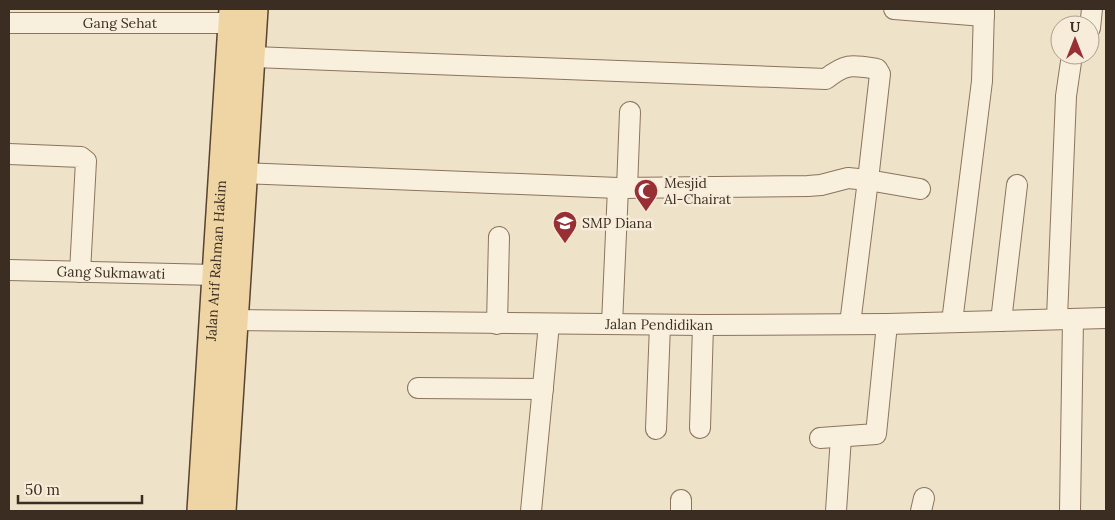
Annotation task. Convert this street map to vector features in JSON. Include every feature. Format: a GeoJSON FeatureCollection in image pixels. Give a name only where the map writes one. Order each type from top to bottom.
{"type":"FeatureCollection","features":[{"type":"Feature","properties":{"kind":"main road","name":"Jalan Arif Rahman Hakim"},"geometry":{"type":"LineString","coordinates":[[200,511],[223,320],[244,173],[255,9]]}},
{"type":"Feature","properties":{"kind":"main road","name":"Jalan Arif Rahman Hakim"},"geometry":{"type":"LineString","coordinates":[[223,511],[223,320],[215,275],[231,16]]}},
{"type":"Feature","properties":{"kind":"street"},"geometry":{"type":"LineString","coordinates":[[894,9],[984,13],[982,81],[952,322]]}},
{"type":"Feature","properties":{"kind":"street","name":"Gang Sehat"},"geometry":{"type":"LineString","coordinates":[[9,23],[231,16]]}},
{"type":"Feature","properties":{"kind":"street"},"geometry":{"type":"LineString","coordinates":[[252,57],[826,79],[841,67],[856,66],[877,69],[880,74],[850,324]]}},
{"type":"Feature","properties":{"kind":"street"},"geometry":{"type":"LineString","coordinates":[[1070,511],[1065,318],[1066,96],[1071,65]]}},
{"type":"Feature","properties":{"kind":"street"},"geometry":{"type":"LineString","coordinates":[[612,324],[630,112]]}},
{"type":"Feature","properties":{"kind":"street"},"geometry":{"type":"LineString","coordinates":[[9,154],[81,157],[86,160],[80,272]]}},
{"type":"Feature","properties":{"kind":"street"},"geometry":{"type":"LineString","coordinates":[[244,173],[623,188],[808,186],[821,185],[848,178],[920,189]]}},
{"type":"Feature","properties":{"kind":"street"},"geometry":{"type":"LineString","coordinates":[[1002,321],[1017,185]]}},
{"type":"Feature","properties":{"kind":"street"},"geometry":{"type":"LineString","coordinates":[[497,324],[499,237]]}},
{"type":"Feature","properties":{"kind":"street","name":"Gang Sukmawati"},"geometry":{"type":"LineString","coordinates":[[9,270],[215,275]]}},
{"type":"Feature","properties":{"kind":"street","name":"Jalan Pendidikan"},"geometry":{"type":"LineString","coordinates":[[223,320],[703,325],[887,324],[1106,318]]}},
{"type":"Feature","properties":{"kind":"street"},"geometry":{"type":"LineString","coordinates":[[531,511],[549,324]]}},
{"type":"Feature","properties":{"kind":"street"},"geometry":{"type":"LineString","coordinates":[[820,438],[876,434],[887,324]]}},
{"type":"Feature","properties":{"kind":"street"},"geometry":{"type":"LineString","coordinates":[[656,429],[660,325]]}},
{"type":"Feature","properties":{"kind":"street"},"geometry":{"type":"LineString","coordinates":[[700,428],[703,325]]}},
{"type":"Feature","properties":{"kind":"street"},"geometry":{"type":"LineString","coordinates":[[418,388],[543,389]]}},
{"type":"Feature","properties":{"kind":"street"},"geometry":{"type":"LineString","coordinates":[[836,511],[841,437]]}},
{"type":"Feature","properties":{"kind":"place","name":"Mesjid Al-Chairat"},"geometry":{"type":"Point","coordinates":[646,212]}},
{"type":"Feature","properties":{"kind":"place","name":"SMP Diana"},"geometry":{"type":"Point","coordinates":[565,244]}}]}
